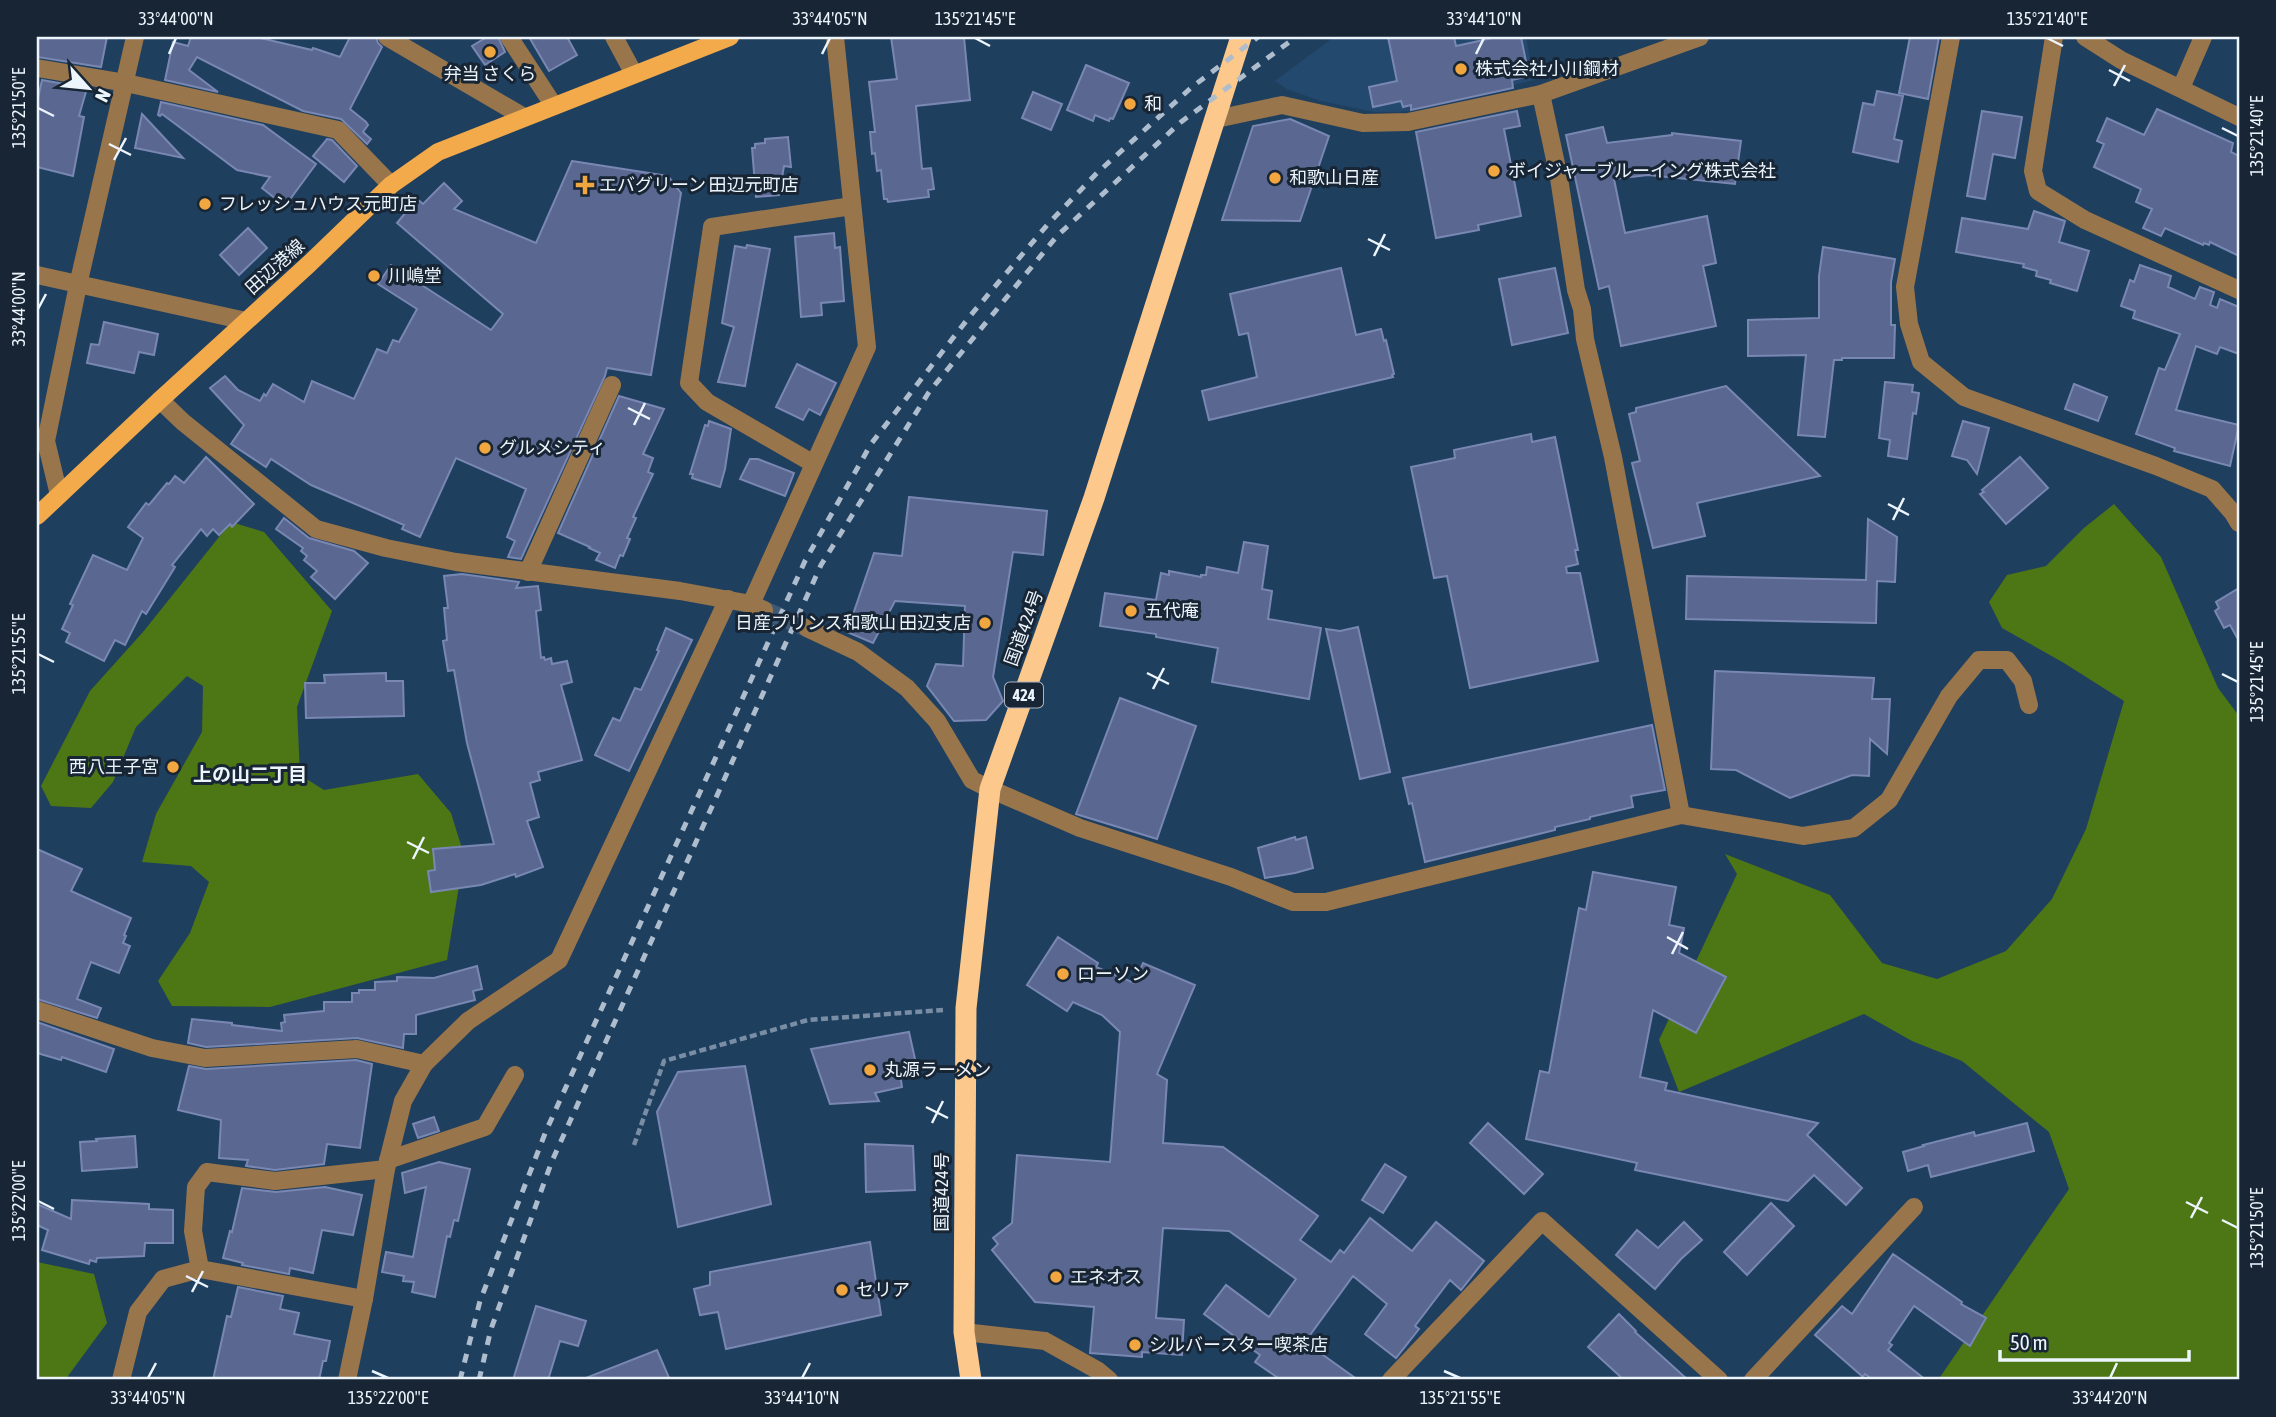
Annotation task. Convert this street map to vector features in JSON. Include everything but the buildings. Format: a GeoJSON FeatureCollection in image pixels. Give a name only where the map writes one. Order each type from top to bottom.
{"type":"FeatureCollection","features":[{"type":"Feature","properties":{"kind":"highway","name":"国道424号"},"geometry":{"type":"LineString","coordinates":[[971,1380],[964,1332],[966,1008],[990,789],[1094,498],[1241,37]]}},
{"type":"Feature","properties":{"kind":"main road","name":"田辺港線"},"geometry":{"type":"LineString","coordinates":[[38,514],[391,185],[438,152],[722,38]]}},
{"type":"Feature","properties":{"kind":"street"},"geometry":{"type":"LineString","coordinates":[[59,495],[46,441],[78,285],[135,37]]}},
{"type":"Feature","properties":{"kind":"street"},"geometry":{"type":"LineString","coordinates":[[387,37],[524,117]]}},
{"type":"Feature","properties":{"kind":"street"},"geometry":{"type":"LineString","coordinates":[[509,37],[554,106]]}},
{"type":"Feature","properties":{"kind":"street"},"geometry":{"type":"LineString","coordinates":[[614,37],[634,74]]}},
{"type":"Feature","properties":{"kind":"street"},"geometry":{"type":"LineString","coordinates":[[160,400],[183,422],[316,529],[386,548],[456,562],[680,591],[757,607],[814,464],[867,347],[835,37]]}},
{"type":"Feature","properties":{"kind":"street"},"geometry":{"type":"LineString","coordinates":[[1216,120],[1282,105],[1363,123],[1408,122],[1541,94],[1700,37]]}},
{"type":"Feature","properties":{"kind":"street"},"geometry":{"type":"LineString","coordinates":[[1951,37],[1905,287],[1909,324],[1922,362],[1964,397],[2156,466],[2211,489],[2239,523]]}},
{"type":"Feature","properties":{"kind":"street"},"geometry":{"type":"LineString","coordinates":[[2054,37],[2033,171],[2038,191],[2085,220],[2239,290]]}},
{"type":"Feature","properties":{"kind":"street"},"geometry":{"type":"LineString","coordinates":[[2085,37],[2121,61],[2239,117]]}},
{"type":"Feature","properties":{"kind":"street"},"geometry":{"type":"LineString","coordinates":[[2181,89],[2203,37]]}},
{"type":"Feature","properties":{"kind":"street"},"geometry":{"type":"LineString","coordinates":[[37,68],[126,83],[338,130],[391,185]]}},
{"type":"Feature","properties":{"kind":"street"},"geometry":{"type":"LineString","coordinates":[[1541,94],[1559,178],[1576,290],[1583,309],[1585,339],[1613,457],[1681,815]]}},
{"type":"Feature","properties":{"kind":"street"},"geometry":{"type":"LineString","coordinates":[[814,464],[707,402],[689,383],[712,228],[852,206]]}},
{"type":"Feature","properties":{"kind":"street"},"geometry":{"type":"LineString","coordinates":[[37,275],[246,321]]}},
{"type":"Feature","properties":{"kind":"street"},"geometry":{"type":"LineString","coordinates":[[528,572],[612,385]]}},
{"type":"Feature","properties":{"kind":"street"},"geometry":{"type":"LineString","coordinates":[[347,1380],[387,1165],[403,1101],[424,1064],[468,1021],[559,960],[728,599]]}},
{"type":"Feature","properties":{"kind":"street"},"geometry":{"type":"LineString","coordinates":[[807,628],[858,652],[907,688],[937,721],[972,780],[1080,828],[1231,877],[1293,902],[1326,902],[1681,815],[1803,836],[1854,828],[1889,800],[1949,696],[1979,660],[2007,660],[2023,681],[2029,705]]}},
{"type":"Feature","properties":{"kind":"street"},"geometry":{"type":"LineString","coordinates":[[37,1010],[152,1048],[205,1058],[357,1049],[424,1064]]}},
{"type":"Feature","properties":{"kind":"street"},"geometry":{"type":"LineString","coordinates":[[200,1269],[193,1231],[196,1187],[207,1172],[275,1181],[387,1165],[485,1127],[515,1075]]}},
{"type":"Feature","properties":{"kind":"street"},"geometry":{"type":"LineString","coordinates":[[1752,1380],[1914,1207]]}},
{"type":"Feature","properties":{"kind":"street"},"geometry":{"type":"LineString","coordinates":[[1391,1380],[1542,1221],[1719,1380]]}},
{"type":"Feature","properties":{"kind":"street"},"geometry":{"type":"LineString","coordinates":[[121,1380],[138,1312],[163,1279],[200,1269],[364,1299]]}},
{"type":"Feature","properties":{"kind":"street"},"geometry":{"type":"LineString","coordinates":[[964,1332],[1045,1341],[1097,1370],[1109,1380]]}},
{"type":"Feature","properties":{"kind":"path"},"geometry":{"type":"LineString","coordinates":[[634,1145],[664,1061],[808,1020],[966,1008]]}},
{"type":"Feature","properties":{"kind":"shaded area"},"geometry":{"type":"Polygon","coordinates":[[[1334,37],[1526,37],[1534,80],[1408,111],[1394,112],[1375,112],[1321,101],[1287,89],[1275,81],[1334,37]]]}},
{"type":"Feature","properties":{"kind":"green space"},"geometry":{"type":"Polygon","coordinates":[[[2114,504],[2161,557],[2218,688],[2239,716],[2239,1380],[1938,1380],[2069,1189],[2049,1132],[1962,1061],[1912,1041],[1864,1014],[1679,1092],[1659,1040],[1737,874],[1725,854],[1830,895],[1882,963],[1937,979],[2006,951],[2052,899],[2086,829],[2124,701],[2002,628],[1989,602],[2007,575],[2046,566],[2084,528],[2114,504]]]}},
{"type":"Feature","properties":{"kind":"green space"},"geometry":{"type":"Polygon","coordinates":[[[231,522],[264,532],[332,611],[297,707],[300,775],[324,790],[418,774],[451,813],[464,855],[447,960],[270,1007],[172,1006],[158,981],[190,933],[209,882],[191,866],[142,862],[156,814],[202,732],[203,686],[187,676],[136,727],[113,782],[91,808],[51,806],[41,786],[90,691],[143,632],[231,522]]]}},
{"type":"Feature","properties":{"kind":"green space"},"geometry":{"type":"Polygon","coordinates":[[[37,1262],[94,1274],[107,1323],[65,1380],[37,1380],[37,1262]]]}},
{"type":"Feature","properties":{"kind":"tunnel"},"geometry":{"type":"LineString","coordinates":[[764,610],[807,628]]}},
{"type":"Feature","properties":{"kind":"railway"},"geometry":{"type":"LineString","coordinates":[[460,1380],[480,1301],[546,1131],[805,561],[871,444],[970,316],[1048,224],[1097,173],[1192,87],[1258,37]]}},
{"type":"Feature","properties":{"kind":"railway"},"geometry":{"type":"LineString","coordinates":[[479,1380],[491,1329],[552,1161],[821,565],[929,392],[1057,236],[1181,122],[1296,37]]}},
{"type":"Feature","properties":{"kind":"place","name":"弁当 さくら"},"geometry":{"type":"Point","coordinates":[490,52]}},
{"type":"Feature","properties":{"kind":"place","name":"株式会社小川鋼材"},"geometry":{"type":"Point","coordinates":[1461,69]}},
{"type":"Feature","properties":{"kind":"place","name":"和"},"geometry":{"type":"Point","coordinates":[1130,104]}},
{"type":"Feature","properties":{"kind":"place","name":"ボイジャーブルーイング株式会社"},"geometry":{"type":"Point","coordinates":[1494,171]}},
{"type":"Feature","properties":{"kind":"place","name":"和歌山日産"},"geometry":{"type":"Point","coordinates":[1275,178]}},
{"type":"Feature","properties":{"kind":"place","name":"エバグリーン 田辺元町店"},"geometry":{"type":"Point","coordinates":[585,185]}},
{"type":"Feature","properties":{"kind":"place","name":"フレッシュハウス元町店"},"geometry":{"type":"Point","coordinates":[205,204]}},
{"type":"Feature","properties":{"kind":"place","name":"川嶋堂"},"geometry":{"type":"Point","coordinates":[374,276]}},
{"type":"Feature","properties":{"kind":"place","name":"グルメシティ"},"geometry":{"type":"Point","coordinates":[485,448]}},
{"type":"Feature","properties":{"kind":"place","name":"五代庵"},"geometry":{"type":"Point","coordinates":[1131,611]}},
{"type":"Feature","properties":{"kind":"place","name":"日産プリンス和歌山 田辺支店"},"geometry":{"type":"Point","coordinates":[985,623]}},
{"type":"Feature","properties":{"kind":"place","name":"西八王子宮"},"geometry":{"type":"Point","coordinates":[173,767]}},
{"type":"Feature","properties":{"kind":"place","name":"ローソン"},"geometry":{"type":"Point","coordinates":[1063,974]}},
{"type":"Feature","properties":{"kind":"place","name":"丸源ラーメン"},"geometry":{"type":"Point","coordinates":[870,1070]}},
{"type":"Feature","properties":{"kind":"place","name":"エネオス"},"geometry":{"type":"Point","coordinates":[1056,1277]}},
{"type":"Feature","properties":{"kind":"place","name":"セリア"},"geometry":{"type":"Point","coordinates":[842,1290]}},
{"type":"Feature","properties":{"kind":"place","name":"シルバースター喫茶店"},"geometry":{"type":"Point","coordinates":[1135,1345]}},
{"type":"Feature","properties":{"kind":"district","name":"上の山二丁目"},"geometry":{"type":"Point","coordinates":[250,774]}}]}
